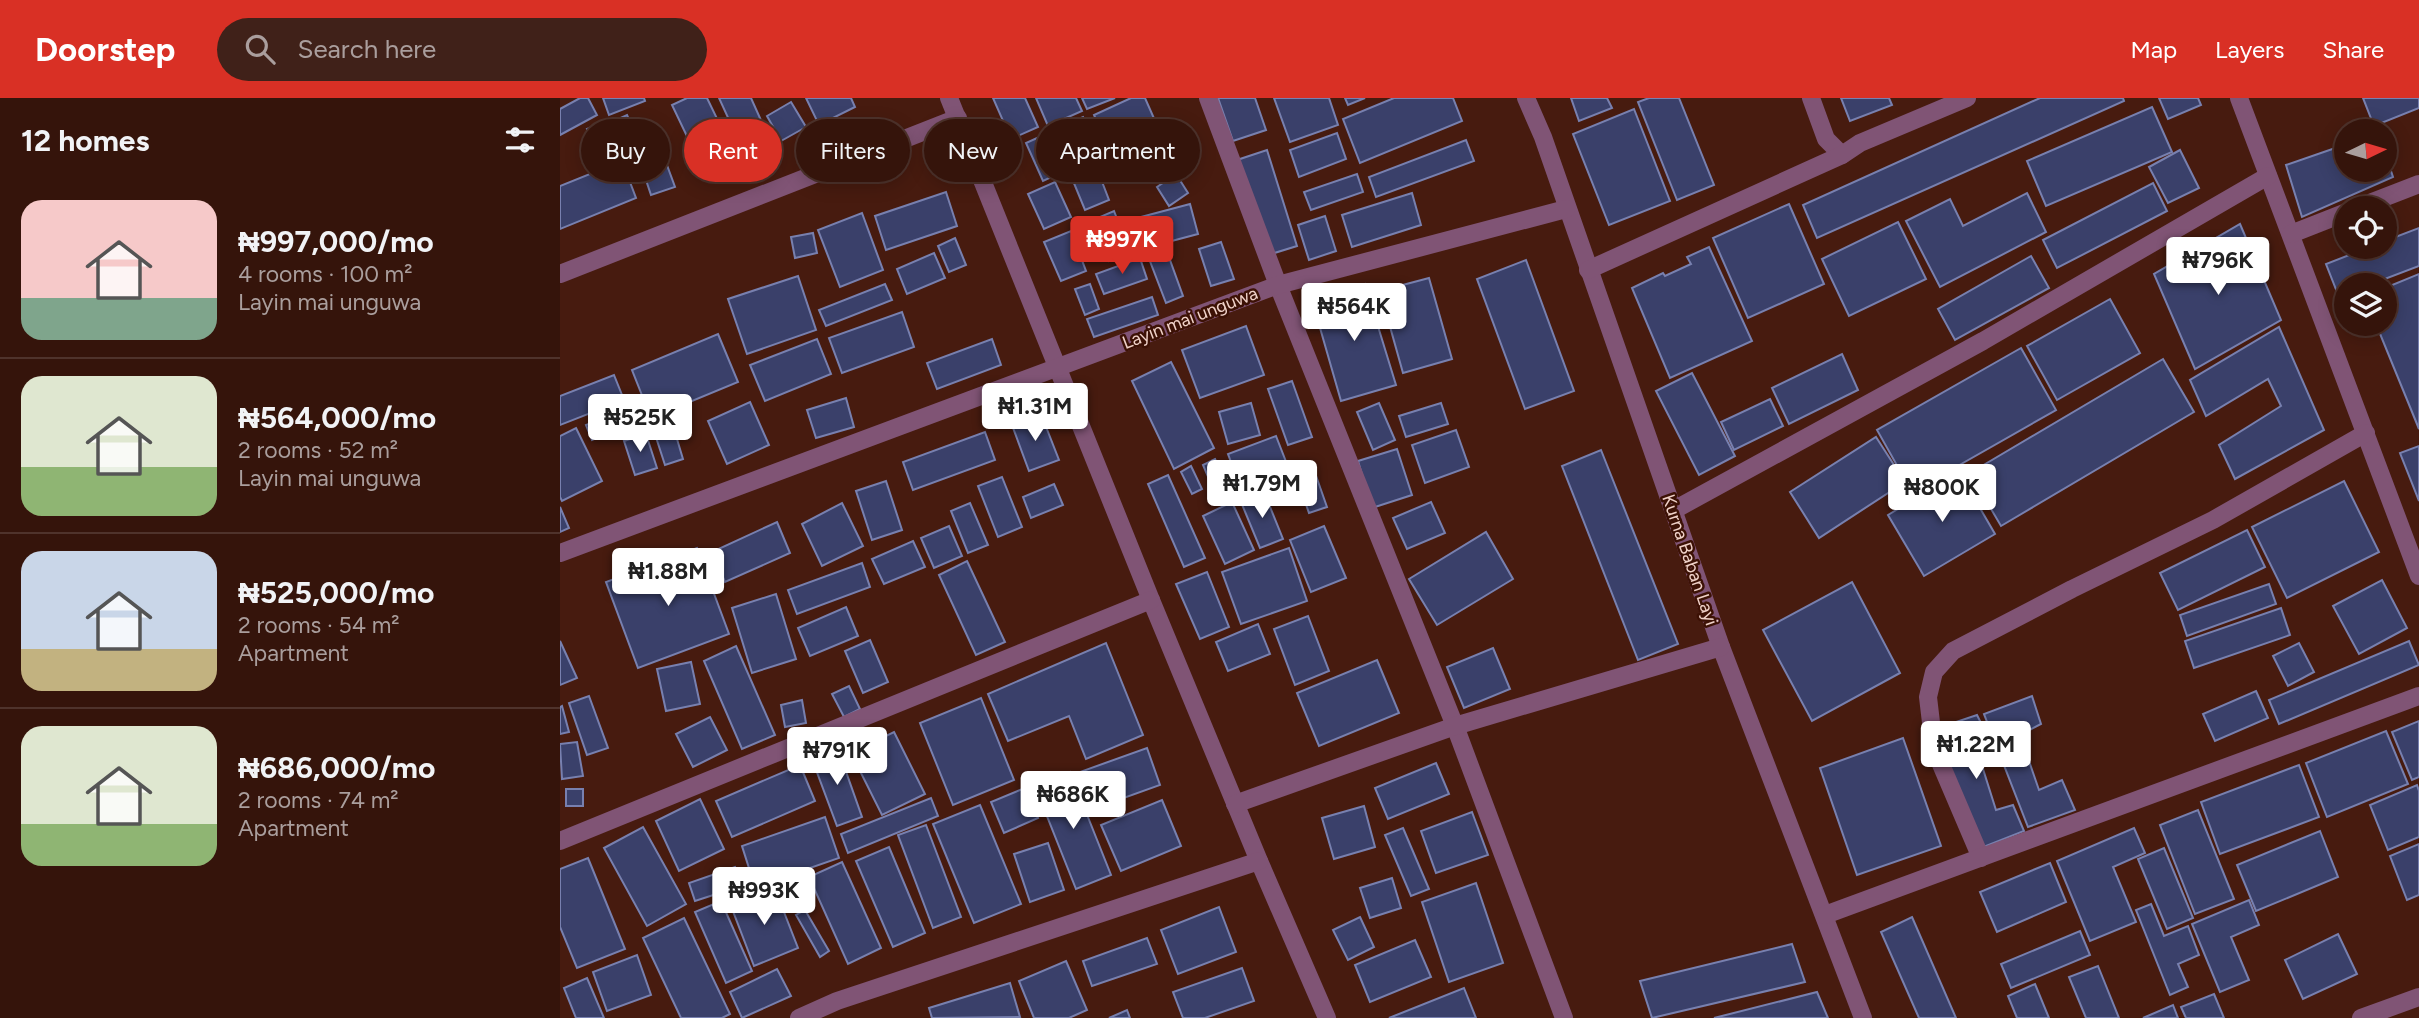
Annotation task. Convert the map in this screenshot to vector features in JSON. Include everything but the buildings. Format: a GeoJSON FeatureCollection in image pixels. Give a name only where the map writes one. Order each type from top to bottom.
{"type":"FeatureCollection","features":[{"type":"Feature","properties":{"kind":"street"},"geometry":{"type":"LineString","coordinates":[[949,98],[1151,600],[1327,1018]]}},
{"type":"Feature","properties":{"kind":"street"},"geometry":{"type":"LineString","coordinates":[[1208,98],[1278,285],[1455,726],[1564,1018]]}},
{"type":"Feature","properties":{"kind":"street","name":"Kurna Baban Layi"},"geometry":{"type":"LineString","coordinates":[[1526,98],[1543,137],[1721,647],[1863,1018]]}},
{"type":"Feature","properties":{"kind":"street"},"geometry":{"type":"LineString","coordinates":[[1811,98],[1826,139],[1842,155]]}},
{"type":"Feature","properties":{"kind":"street"},"geometry":{"type":"LineString","coordinates":[[1588,270],[1842,155],[1860,143],[1967,98]]}},
{"type":"Feature","properties":{"kind":"street"},"geometry":{"type":"LineString","coordinates":[[2239,98],[2419,576]]}},
{"type":"Feature","properties":{"kind":"street"},"geometry":{"type":"LineString","coordinates":[[560,274],[958,118]]}},
{"type":"Feature","properties":{"kind":"street"},"geometry":{"type":"LineString","coordinates":[[1674,510],[1983,341],[2268,176]]}},
{"type":"Feature","properties":{"kind":"street"},"geometry":{"type":"LineString","coordinates":[[2388,196],[2419,184]]}},
{"type":"Feature","properties":{"kind":"street","name":"Layin mai unguwa"},"geometry":{"type":"LineString","coordinates":[[560,553],[1278,285],[1566,209]]}},
{"type":"Feature","properties":{"kind":"street"},"geometry":{"type":"LineString","coordinates":[[2291,234],[2334,217]]}},
{"type":"Feature","properties":{"kind":"street"},"geometry":{"type":"LineString","coordinates":[[1981,858],[1934,748],[1928,697],[1934,672],[1953,651],[2213,520],[2366,433]]}},
{"type":"Feature","properties":{"kind":"street"},"geometry":{"type":"LineString","coordinates":[[560,841],[1151,600]]}},
{"type":"Feature","properties":{"kind":"street"},"geometry":{"type":"LineString","coordinates":[[1235,804],[1455,726],[1721,647]]}},
{"type":"Feature","properties":{"kind":"street"},"geometry":{"type":"LineString","coordinates":[[1825,915],[2419,696]]}},
{"type":"Feature","properties":{"kind":"street"},"geometry":{"type":"LineString","coordinates":[[799,1018],[837,1001],[1259,861]]}},
{"type":"Feature","properties":{"kind":"street"},"geometry":{"type":"LineString","coordinates":[[2361,1018],[2396,1012],[2419,997]]}}]}
